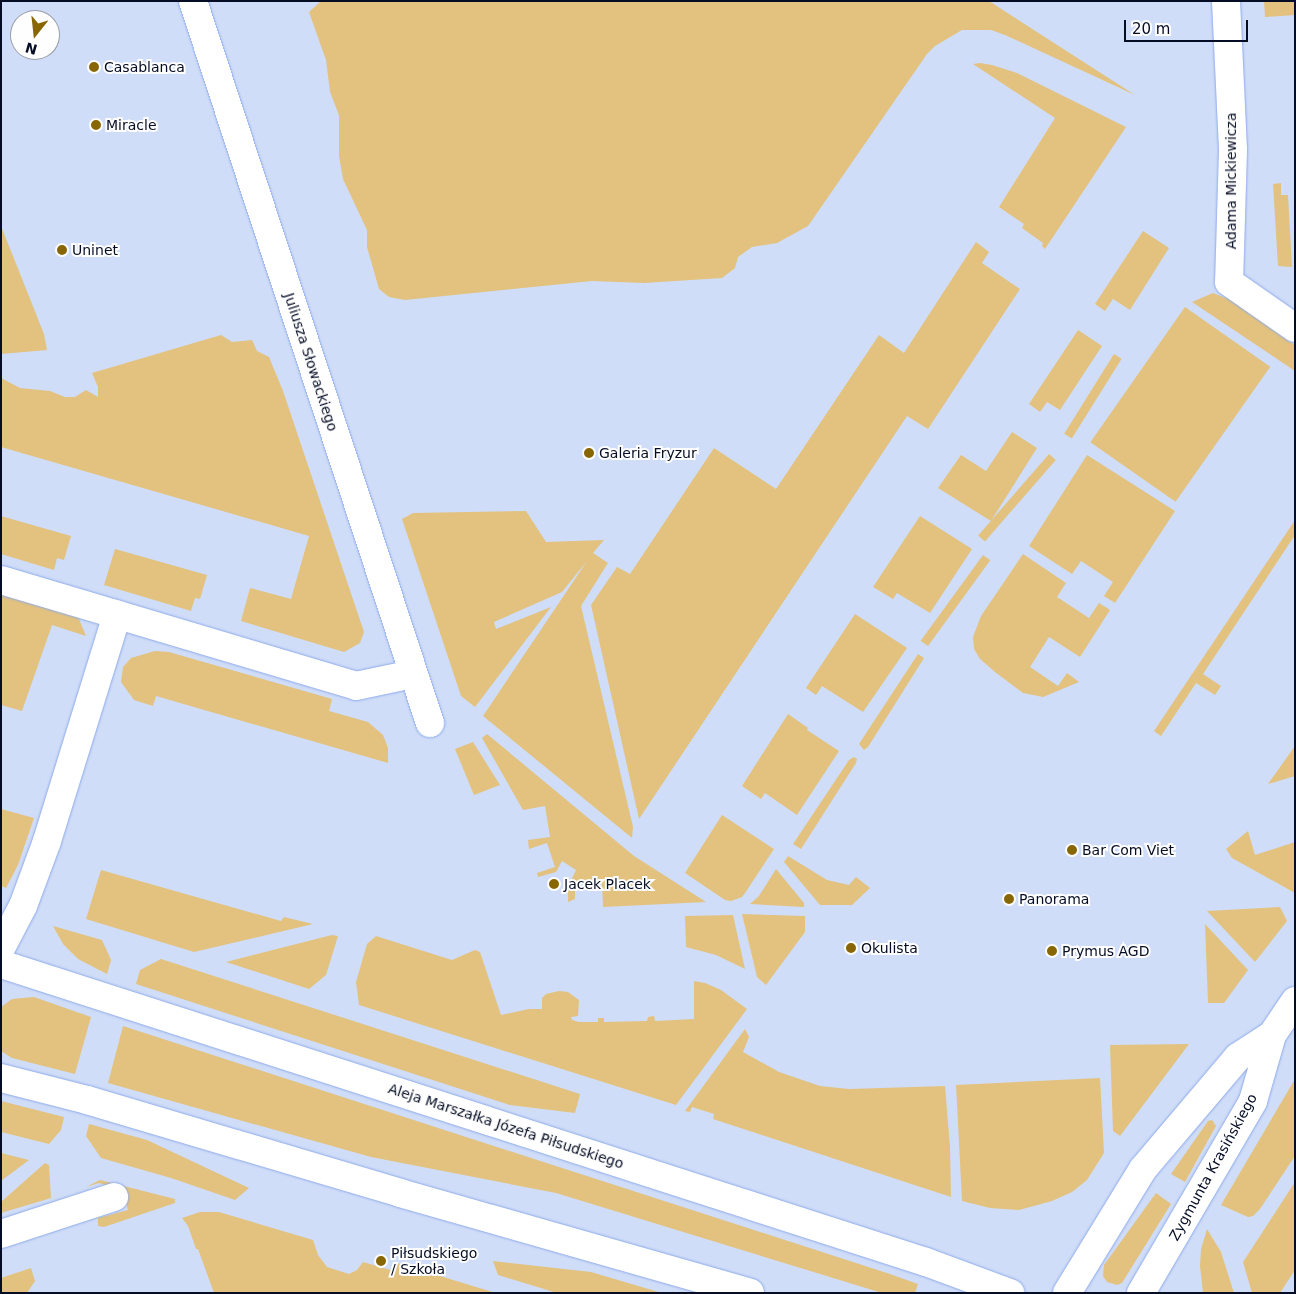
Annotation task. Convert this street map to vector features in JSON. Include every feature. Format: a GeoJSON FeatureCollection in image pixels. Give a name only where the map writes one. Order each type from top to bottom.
{"type":"FeatureCollection","features":[{"type":"Feature","properties":{"kind":"street","name":"Juliusza Słowackiego"},"geometry":{"type":"LineString","coordinates":[[193,1],[412,674],[430,723]]}},
{"type":"Feature","properties":{"kind":"street","name":"Adama Mickiewicza"},"geometry":{"type":"LineString","coordinates":[[1226,1],[1233,150],[1230,282],[1295,328]]}},
{"type":"Feature","properties":{"kind":"street"},"geometry":{"type":"LineString","coordinates":[[1,580],[356,686],[412,674]]}},
{"type":"Feature","properties":{"kind":"street"},"geometry":{"type":"LineString","coordinates":[[1,948],[23,906],[47,841],[117,615]]}},
{"type":"Feature","properties":{"kind":"street","name":"Aleja Marszałka Józefa Piłsudskiego"},"geometry":{"type":"LineString","coordinates":[[1,964],[926,1262],[1010,1293]]}},
{"type":"Feature","properties":{"kind":"street","name":"Zygmunta Krasińskiego"},"geometry":{"type":"LineString","coordinates":[[1141,1293],[1253,1101],[1272,1035],[1295,1001]]}},
{"type":"Feature","properties":{"kind":"street","name":"Zygmunta Krasińskiego"},"geometry":{"type":"LineString","coordinates":[[1067,1293],[1143,1169],[1238,1057],[1272,1035]]}},
{"type":"Feature","properties":{"kind":"street"},"geometry":{"type":"LineString","coordinates":[[1,1078],[87,1100],[400,1193],[750,1293]]}},
{"type":"Feature","properties":{"kind":"street"},"geometry":{"type":"LineString","coordinates":[[1,1234],[114,1197]]}},
{"type":"Feature","properties":{"kind":"shaded area"},"geometry":{"type":"Polygon","coordinates":[[[989,1],[1135,95],[1005,35],[991,30],[962,30],[935,46],[927,54],[808,226],[777,243],[752,247],[738,257],[735,268],[722,278],[644,283],[592,281],[405,300],[389,297],[379,289],[367,247],[367,230],[343,179],[339,156],[339,115],[330,92],[326,60],[309,12],[320,2],[989,1]]]}},
{"type":"Feature","properties":{"kind":"shaded area"},"geometry":{"type":"Polygon","coordinates":[[[1264,1],[1295,1],[1295,15],[1265,17],[1264,1]]]}},
{"type":"Feature","properties":{"kind":"shaded area"},"geometry":{"type":"Polygon","coordinates":[[[980,63],[1017,73],[1126,127],[1045,249],[1042,246],[1043,243],[1022,228],[1024,224],[999,207],[1055,118],[973,64],[980,63]]]}},
{"type":"Feature","properties":{"kind":"shaded area"},"geometry":{"type":"Polygon","coordinates":[[[1281,183],[1281,195],[1288,195],[1292,267],[1278,266],[1273,184],[1281,183]]]}},
{"type":"Feature","properties":{"kind":"shaded area"},"geometry":{"type":"Polygon","coordinates":[[[1,226],[44,334],[47,350],[1,354],[1,226]]]}},
{"type":"Feature","properties":{"kind":"shaded area"},"geometry":{"type":"Polygon","coordinates":[[[1143,231],[1169,248],[1130,310],[1113,299],[1105,311],[1095,304],[1143,231]]]}},
{"type":"Feature","properties":{"kind":"shaded area"},"geometry":{"type":"Polygon","coordinates":[[[976,242],[989,252],[982,263],[1020,289],[928,429],[907,416],[639,819],[591,605],[617,567],[630,574],[714,448],[776,489],[879,335],[904,353],[976,242]]]}},
{"type":"Feature","properties":{"kind":"shaded area"},"geometry":{"type":"Polygon","coordinates":[[[1213,293],[1231,300],[1295,345],[1295,371],[1192,302],[1213,293]]]}},
{"type":"Feature","properties":{"kind":"shaded area"},"geometry":{"type":"Polygon","coordinates":[[[1185,307],[1270,367],[1176,502],[1090,442],[1185,307]]]}},
{"type":"Feature","properties":{"kind":"shaded area"},"geometry":{"type":"Polygon","coordinates":[[[1078,330],[1102,346],[1060,410],[1047,402],[1040,412],[1029,404],[1078,330]]]}},
{"type":"Feature","properties":{"kind":"shaded area"},"geometry":{"type":"Polygon","coordinates":[[[221,335],[232,342],[252,340],[257,351],[269,357],[283,391],[364,632],[360,643],[344,652],[241,621],[250,588],[291,599],[309,536],[1,447],[1,378],[20,388],[50,391],[65,397],[75,397],[86,390],[98,397],[98,387],[92,373],[221,335]]]}},
{"type":"Feature","properties":{"kind":"shaded area"},"geometry":{"type":"Polygon","coordinates":[[[1114,354],[1122,359],[1072,438],[1064,434],[1114,354]]]}},
{"type":"Feature","properties":{"kind":"shaded area"},"geometry":{"type":"Polygon","coordinates":[[[1012,432],[1037,448],[991,521],[938,488],[961,455],[986,471],[1012,432]]]}},
{"type":"Feature","properties":{"kind":"shaded area"},"geometry":{"type":"Polygon","coordinates":[[[1049,454],[1056,460],[985,541],[978,536],[1049,454]]]}},
{"type":"Feature","properties":{"kind":"shaded area"},"geometry":{"type":"Polygon","coordinates":[[[1087,455],[1175,511],[1115,603],[1104,596],[1113,582],[1081,561],[1072,574],[1029,546],[1087,455]]]}},
{"type":"Feature","properties":{"kind":"shaded area"},"geometry":{"type":"Polygon","coordinates":[[[526,511],[546,542],[604,540],[593,553],[608,563],[581,606],[633,827],[632,838],[483,716],[587,561],[562,592],[494,622],[496,629],[551,607],[475,707],[461,696],[402,519],[413,513],[526,511]]]}},
{"type":"Feature","properties":{"kind":"shaded area"},"geometry":{"type":"Polygon","coordinates":[[[1,516],[71,536],[64,560],[57,558],[54,570],[1,554],[1,516]]]}},
{"type":"Feature","properties":{"kind":"shaded area"},"geometry":{"type":"Polygon","coordinates":[[[920,516],[972,549],[930,613],[897,593],[893,599],[873,587],[920,516]]]}},
{"type":"Feature","properties":{"kind":"shaded area"},"geometry":{"type":"Polygon","coordinates":[[[1295,520],[1295,535],[1203,674],[1221,686],[1215,695],[1196,683],[1161,736],[1154,731],[1295,520]]]}},
{"type":"Feature","properties":{"kind":"shaded area"},"geometry":{"type":"Polygon","coordinates":[[[115,549],[207,575],[200,599],[195,598],[191,611],[104,585],[115,549]]]}},
{"type":"Feature","properties":{"kind":"shaded area"},"geometry":{"type":"Polygon","coordinates":[[[1023,554],[1066,583],[1057,597],[1089,618],[1099,603],[1110,610],[1080,657],[1049,637],[1030,667],[1058,686],[1067,673],[1079,682],[1043,697],[1023,693],[980,659],[974,649],[973,637],[981,616],[1023,554]]]}},
{"type":"Feature","properties":{"kind":"shaded area"},"geometry":{"type":"Polygon","coordinates":[[[983,555],[990,560],[928,646],[921,641],[983,555]]]}},
{"type":"Feature","properties":{"kind":"shaded area"},"geometry":{"type":"Polygon","coordinates":[[[1,591],[72,613],[79,619],[86,636],[52,625],[22,711],[1,705],[1,591]]]}},
{"type":"Feature","properties":{"kind":"shaded area"},"geometry":{"type":"Polygon","coordinates":[[[855,614],[907,648],[863,712],[822,686],[816,695],[806,688],[855,614]]]}},
{"type":"Feature","properties":{"kind":"shaded area"},"geometry":{"type":"Polygon","coordinates":[[[155,651],[169,652],[332,699],[329,711],[368,722],[383,735],[388,748],[388,763],[156,696],[153,706],[134,700],[121,682],[123,667],[131,658],[155,651]]]}},
{"type":"Feature","properties":{"kind":"shaded area"},"geometry":{"type":"Polygon","coordinates":[[[918,654],[924,658],[868,747],[864,750],[859,744],[918,654]]]}},
{"type":"Feature","properties":{"kind":"shaded area"},"geometry":{"type":"Polygon","coordinates":[[[788,714],[808,728],[807,730],[839,751],[797,815],[765,793],[761,799],[742,786],[788,714]]]}},
{"type":"Feature","properties":{"kind":"shaded area"},"geometry":{"type":"Polygon","coordinates":[[[487,734],[634,856],[706,902],[603,907],[602,882],[575,883],[575,899],[568,902],[568,887],[576,870],[562,861],[556,872],[538,877],[537,873],[555,867],[547,843],[529,849],[528,840],[550,837],[545,806],[523,810],[482,738],[487,734]]]}},
{"type":"Feature","properties":{"kind":"shaded area"},"geometry":{"type":"Polygon","coordinates":[[[473,742],[500,785],[474,795],[455,749],[473,742]]]}},
{"type":"Feature","properties":{"kind":"shaded area"},"geometry":{"type":"Polygon","coordinates":[[[1295,746],[1295,776],[1268,784],[1295,746]]]}},
{"type":"Feature","properties":{"kind":"shaded area"},"geometry":{"type":"Polygon","coordinates":[[[854,757],[857,759],[856,763],[801,849],[793,844],[849,760],[854,757]]]}},
{"type":"Feature","properties":{"kind":"shaded area"},"geometry":{"type":"Polygon","coordinates":[[[1,809],[34,818],[18,865],[6,888],[1,886],[1,809]]]}},
{"type":"Feature","properties":{"kind":"shaded area"},"geometry":{"type":"Polygon","coordinates":[[[722,815],[774,849],[742,897],[731,901],[725,900],[685,873],[722,815]]]}},
{"type":"Feature","properties":{"kind":"shaded area"},"geometry":{"type":"Polygon","coordinates":[[[1248,831],[1255,855],[1295,842],[1295,893],[1232,858],[1226,849],[1248,831]]]}},
{"type":"Feature","properties":{"kind":"shaded area"},"geometry":{"type":"Polygon","coordinates":[[[788,856],[827,880],[849,885],[856,877],[870,888],[852,905],[820,905],[784,862],[788,856]]]}},
{"type":"Feature","properties":{"kind":"shaded area"},"geometry":{"type":"Polygon","coordinates":[[[776,869],[804,903],[804,907],[750,904],[759,896],[776,869]]]}},
{"type":"Feature","properties":{"kind":"shaded area"},"geometry":{"type":"Polygon","coordinates":[[[101,870],[281,921],[284,917],[313,924],[194,952],[86,919],[101,870]]]}},
{"type":"Feature","properties":{"kind":"shaded area"},"geometry":{"type":"Polygon","coordinates":[[[1280,907],[1287,921],[1255,962],[1207,911],[1280,907]]]}},
{"type":"Feature","properties":{"kind":"shaded area"},"geometry":{"type":"Polygon","coordinates":[[[742,914],[805,916],[805,932],[766,985],[757,977],[742,914]]]}},
{"type":"Feature","properties":{"kind":"shaded area"},"geometry":{"type":"Polygon","coordinates":[[[733,915],[745,969],[716,955],[686,947],[685,916],[733,915]]]}},
{"type":"Feature","properties":{"kind":"shaded area"},"geometry":{"type":"Polygon","coordinates":[[[1205,924],[1248,970],[1224,1003],[1208,1003],[1205,924]]]}},
{"type":"Feature","properties":{"kind":"shaded area"},"geometry":{"type":"Polygon","coordinates":[[[53,926],[102,940],[111,960],[107,974],[78,959],[63,944],[53,926]]]}},
{"type":"Feature","properties":{"kind":"shaded area"},"geometry":{"type":"Polygon","coordinates":[[[332,935],[338,936],[326,975],[309,989],[226,962],[332,935]]]}},
{"type":"Feature","properties":{"kind":"shaded area"},"geometry":{"type":"Polygon","coordinates":[[[376,936],[452,960],[475,950],[480,952],[501,1015],[529,1009],[542,1009],[542,998],[546,994],[559,991],[568,992],[579,1000],[578,1016],[571,1017],[572,1020],[579,1022],[598,1022],[598,1018],[604,1018],[604,1022],[647,1021],[648,1017],[654,1016],[655,1021],[694,1019],[694,981],[705,983],[721,990],[747,1009],[676,1105],[359,1005],[356,982],[367,944],[376,936]]]}},
{"type":"Feature","properties":{"kind":"shaded area"},"geometry":{"type":"Polygon","coordinates":[[[161,959],[580,1094],[575,1113],[510,1105],[136,984],[140,970],[161,959]]]}},
{"type":"Feature","properties":{"kind":"shaded area"},"geometry":{"type":"Polygon","coordinates":[[[34,997],[91,1017],[75,1074],[12,1058],[1,1051],[1,1007],[12,999],[34,997]]]}},
{"type":"Feature","properties":{"kind":"shaded area"},"geometry":{"type":"Polygon","coordinates":[[[123,1026],[918,1284],[915,1293],[882,1293],[556,1193],[371,1157],[108,1083],[123,1026]]]}},
{"type":"Feature","properties":{"kind":"shaded area"},"geometry":{"type":"Polygon","coordinates":[[[745,1029],[749,1037],[743,1052],[779,1072],[820,1086],[849,1089],[945,1086],[950,1147],[951,1197],[713,1119],[714,1114],[692,1107],[690,1112],[685,1111],[745,1029]]]}},
{"type":"Feature","properties":{"kind":"shaded area"},"geometry":{"type":"Polygon","coordinates":[[[1189,1044],[1120,1136],[1113,1131],[1110,1045],[1189,1044]]]}},
{"type":"Feature","properties":{"kind":"shaded area"},"geometry":{"type":"Polygon","coordinates":[[[1100,1078],[1104,1153],[1087,1180],[1072,1192],[1052,1201],[1019,1210],[990,1208],[962,1201],[956,1085],[1100,1078]]]}},
{"type":"Feature","properties":{"kind":"shaded area"},"geometry":{"type":"Polygon","coordinates":[[[1295,1079],[1295,1156],[1260,1209],[1253,1216],[1248,1217],[1221,1205],[1295,1079]]]}},
{"type":"Feature","properties":{"kind":"shaded area"},"geometry":{"type":"Polygon","coordinates":[[[1,1101],[64,1117],[61,1130],[49,1144],[1,1132],[1,1101]]]}},
{"type":"Feature","properties":{"kind":"shaded area"},"geometry":{"type":"Polygon","coordinates":[[[1212,1120],[1216,1126],[1185,1182],[1171,1174],[1208,1121],[1212,1120]]]}},
{"type":"Feature","properties":{"kind":"shaded area"},"geometry":{"type":"Polygon","coordinates":[[[89,1124],[147,1140],[249,1188],[235,1200],[171,1178],[101,1158],[86,1136],[89,1124]]]}},
{"type":"Feature","properties":{"kind":"shaded area"},"geometry":{"type":"Polygon","coordinates":[[[1,1153],[29,1160],[1,1181],[1,1153]]]}},
{"type":"Feature","properties":{"kind":"shaded area"},"geometry":{"type":"Polygon","coordinates":[[[45,1163],[49,1165],[51,1198],[1,1213],[1,1202],[45,1163]]]}},
{"type":"Feature","properties":{"kind":"shaded area"},"geometry":{"type":"Polygon","coordinates":[[[100,1180],[175,1199],[175,1203],[104,1227],[98,1226],[98,1218],[128,1210],[122,1190],[99,1183],[86,1187],[100,1180]]]}},
{"type":"Feature","properties":{"kind":"shaded area"},"geometry":{"type":"Polygon","coordinates":[[[1295,1182],[1295,1270],[1280,1293],[1252,1293],[1243,1262],[1295,1182]]]}},
{"type":"Feature","properties":{"kind":"shaded area"},"geometry":{"type":"Polygon","coordinates":[[[1156,1193],[1171,1204],[1122,1283],[1117,1285],[1107,1282],[1103,1276],[1104,1265],[1156,1193]]]}},
{"type":"Feature","properties":{"kind":"shaded area"},"geometry":{"type":"Polygon","coordinates":[[[200,1212],[219,1212],[313,1240],[318,1255],[327,1267],[349,1274],[357,1270],[363,1262],[394,1271],[397,1263],[496,1293],[214,1293],[198,1249],[196,1249],[188,1226],[182,1218],[200,1212]]]}},
{"type":"Feature","properties":{"kind":"shaded area"},"geometry":{"type":"Polygon","coordinates":[[[1207,1229],[1221,1252],[1234,1293],[1203,1293],[1200,1266],[1201,1249],[1207,1229]]]}},
{"type":"Feature","properties":{"kind":"shaded area"},"geometry":{"type":"Polygon","coordinates":[[[493,1261],[591,1272],[662,1293],[557,1293],[498,1275],[493,1261]]]}},
{"type":"Feature","properties":{"kind":"shaded area"},"geometry":{"type":"Polygon","coordinates":[[[31,1268],[35,1281],[27,1293],[1,1293],[1,1278],[31,1268]]]}},
{"type":"Feature","properties":{"kind":"place","name":"Casablanca"},"geometry":{"type":"Point","coordinates":[94,67]}},
{"type":"Feature","properties":{"kind":"place","name":"Miracle"},"geometry":{"type":"Point","coordinates":[96,125]}},
{"type":"Feature","properties":{"kind":"place","name":"Uninet"},"geometry":{"type":"Point","coordinates":[62,250]}},
{"type":"Feature","properties":{"kind":"place","name":"Galeria Fryzur"},"geometry":{"type":"Point","coordinates":[589,453]}},
{"type":"Feature","properties":{"kind":"place","name":"Bar Com Viet"},"geometry":{"type":"Point","coordinates":[1072,850]}},
{"type":"Feature","properties":{"kind":"place","name":"Jacek Placek"},"geometry":{"type":"Point","coordinates":[554,884]}},
{"type":"Feature","properties":{"kind":"place","name":"Panorama"},"geometry":{"type":"Point","coordinates":[1009,899]}},
{"type":"Feature","properties":{"kind":"place","name":"Okulista"},"geometry":{"type":"Point","coordinates":[851,948]}},
{"type":"Feature","properties":{"kind":"place","name":"Prymus AGD"},"geometry":{"type":"Point","coordinates":[1052,951]}},
{"type":"Feature","properties":{"kind":"place","name":"Piłsudskiego / Szkoła"},"geometry":{"type":"Point","coordinates":[381,1261]}}]}
